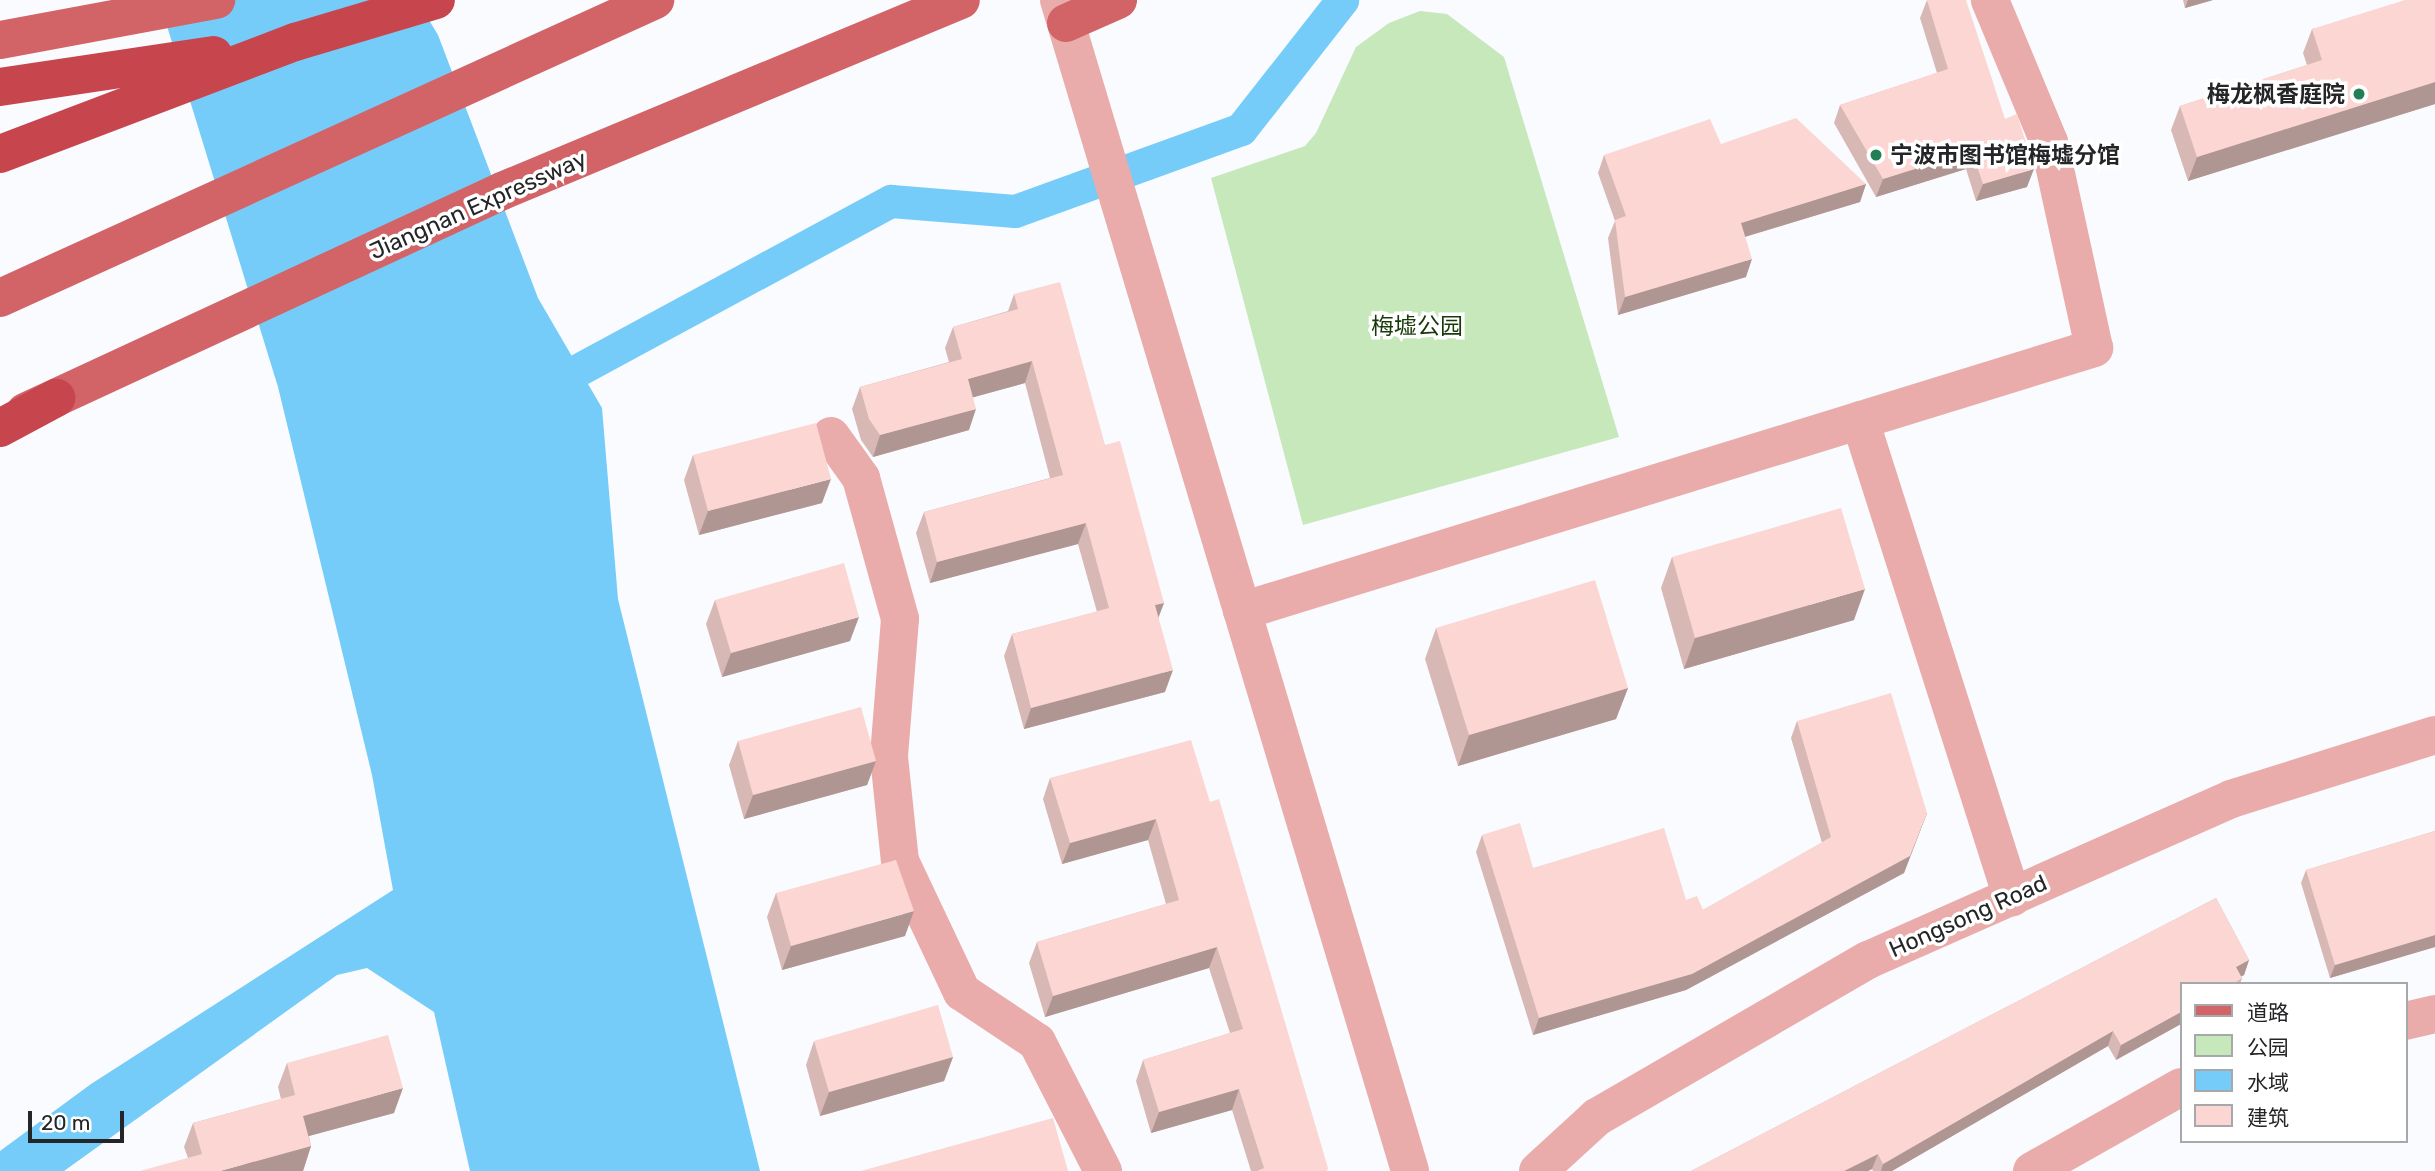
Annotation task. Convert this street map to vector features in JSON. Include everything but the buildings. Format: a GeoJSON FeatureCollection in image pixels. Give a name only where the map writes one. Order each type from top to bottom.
{"type":"FeatureCollection","features":[{"type":"Feature","properties":{"kind":"highway"},"geometry":{"type":"LineString","coordinates":[[0,154],[150,81],[432,1]]}},
{"type":"Feature","properties":{"kind":"highway"},"geometry":{"type":"LineString","coordinates":[[0,87],[150,81]]}},
{"type":"Feature","properties":{"kind":"highway"},"geometry":{"type":"LineString","coordinates":[[0,426],[56,398]]}},
{"type":"Feature","properties":{"kind":"main road"},"geometry":{"type":"LineString","coordinates":[[0,40],[216,0]]}},
{"type":"Feature","properties":{"kind":"main road"},"geometry":{"type":"LineString","coordinates":[[0,298],[655,0]]}},
{"type":"Feature","properties":{"kind":"main road","name":"Jiangnan Expressway"},"geometry":{"type":"LineString","coordinates":[[56,398],[502,191],[961,0]]}},
{"type":"Feature","properties":{"kind":"main road"},"geometry":{"type":"LineString","coordinates":[[1062,11],[1118,0]]}},
{"type":"Feature","properties":{"kind":"street"},"geometry":{"type":"LineString","coordinates":[[1242,611],[2094,348],[2049,142],[1990,0]]}},
{"type":"Feature","properties":{"kind":"street"},"geometry":{"type":"LineString","coordinates":[[1062,11],[1410,1171]]}},
{"type":"Feature","properties":{"kind":"street"},"geometry":{"type":"LineString","coordinates":[[1860,420],[2012,897]]}},
{"type":"Feature","properties":{"kind":"street"},"geometry":{"type":"LineString","coordinates":[[831,436],[861,478],[900,619],[889,757],[900,860],[962,992],[1037,1042],[1103,1171]]}},
{"type":"Feature","properties":{"kind":"street","name":"Hongsong Road"},"geometry":{"type":"LineString","coordinates":[[1538,1171],[1597,1117],[1857,967],[2231,799],[2435,735]]}},
{"type":"Feature","properties":{"kind":"street"},"geometry":{"type":"LineString","coordinates":[[2407,1021],[2435,1014]]}},
{"type":"Feature","properties":{"kind":"street"},"geometry":{"type":"LineString","coordinates":[[2032,1171],[2180,1088]]}},
{"type":"Feature","properties":{"kind":"green space","name":"梅墟公园"},"geometry":{"type":"Polygon","coordinates":[[[1420,11],[1447,14],[1504,57],[1619,437],[1303,525],[1211,178],[1305,146],[1316,133],[1356,47],[1389,23],[1420,11]]]}},
{"type":"Feature","properties":{"kind":"water"},"geometry":{"type":"Polygon","coordinates":[[[159,0],[417,0],[438,35],[538,298],[602,408],[618,599],[760,1171],[470,1171],[434,1012],[367,968],[337,975],[64,1171],[0,1171],[0,1151],[91,1084],[393,890],[372,775],[278,387],[159,0]]]}},
{"type":"Feature","properties":{"kind":"waterway"},"geometry":{"type":"LineString","coordinates":[[539,391],[891,201],[1015,211],[1241,129],[1342,0]]}},
{"type":"Feature","properties":{"kind":"place","name":"梅龙枫香庭院"},"geometry":{"type":"Point","coordinates":[2359,94]}},
{"type":"Feature","properties":{"kind":"place","name":"宁波市图书馆梅墟分馆"},"geometry":{"type":"Point","coordinates":[1876,155]}}]}
